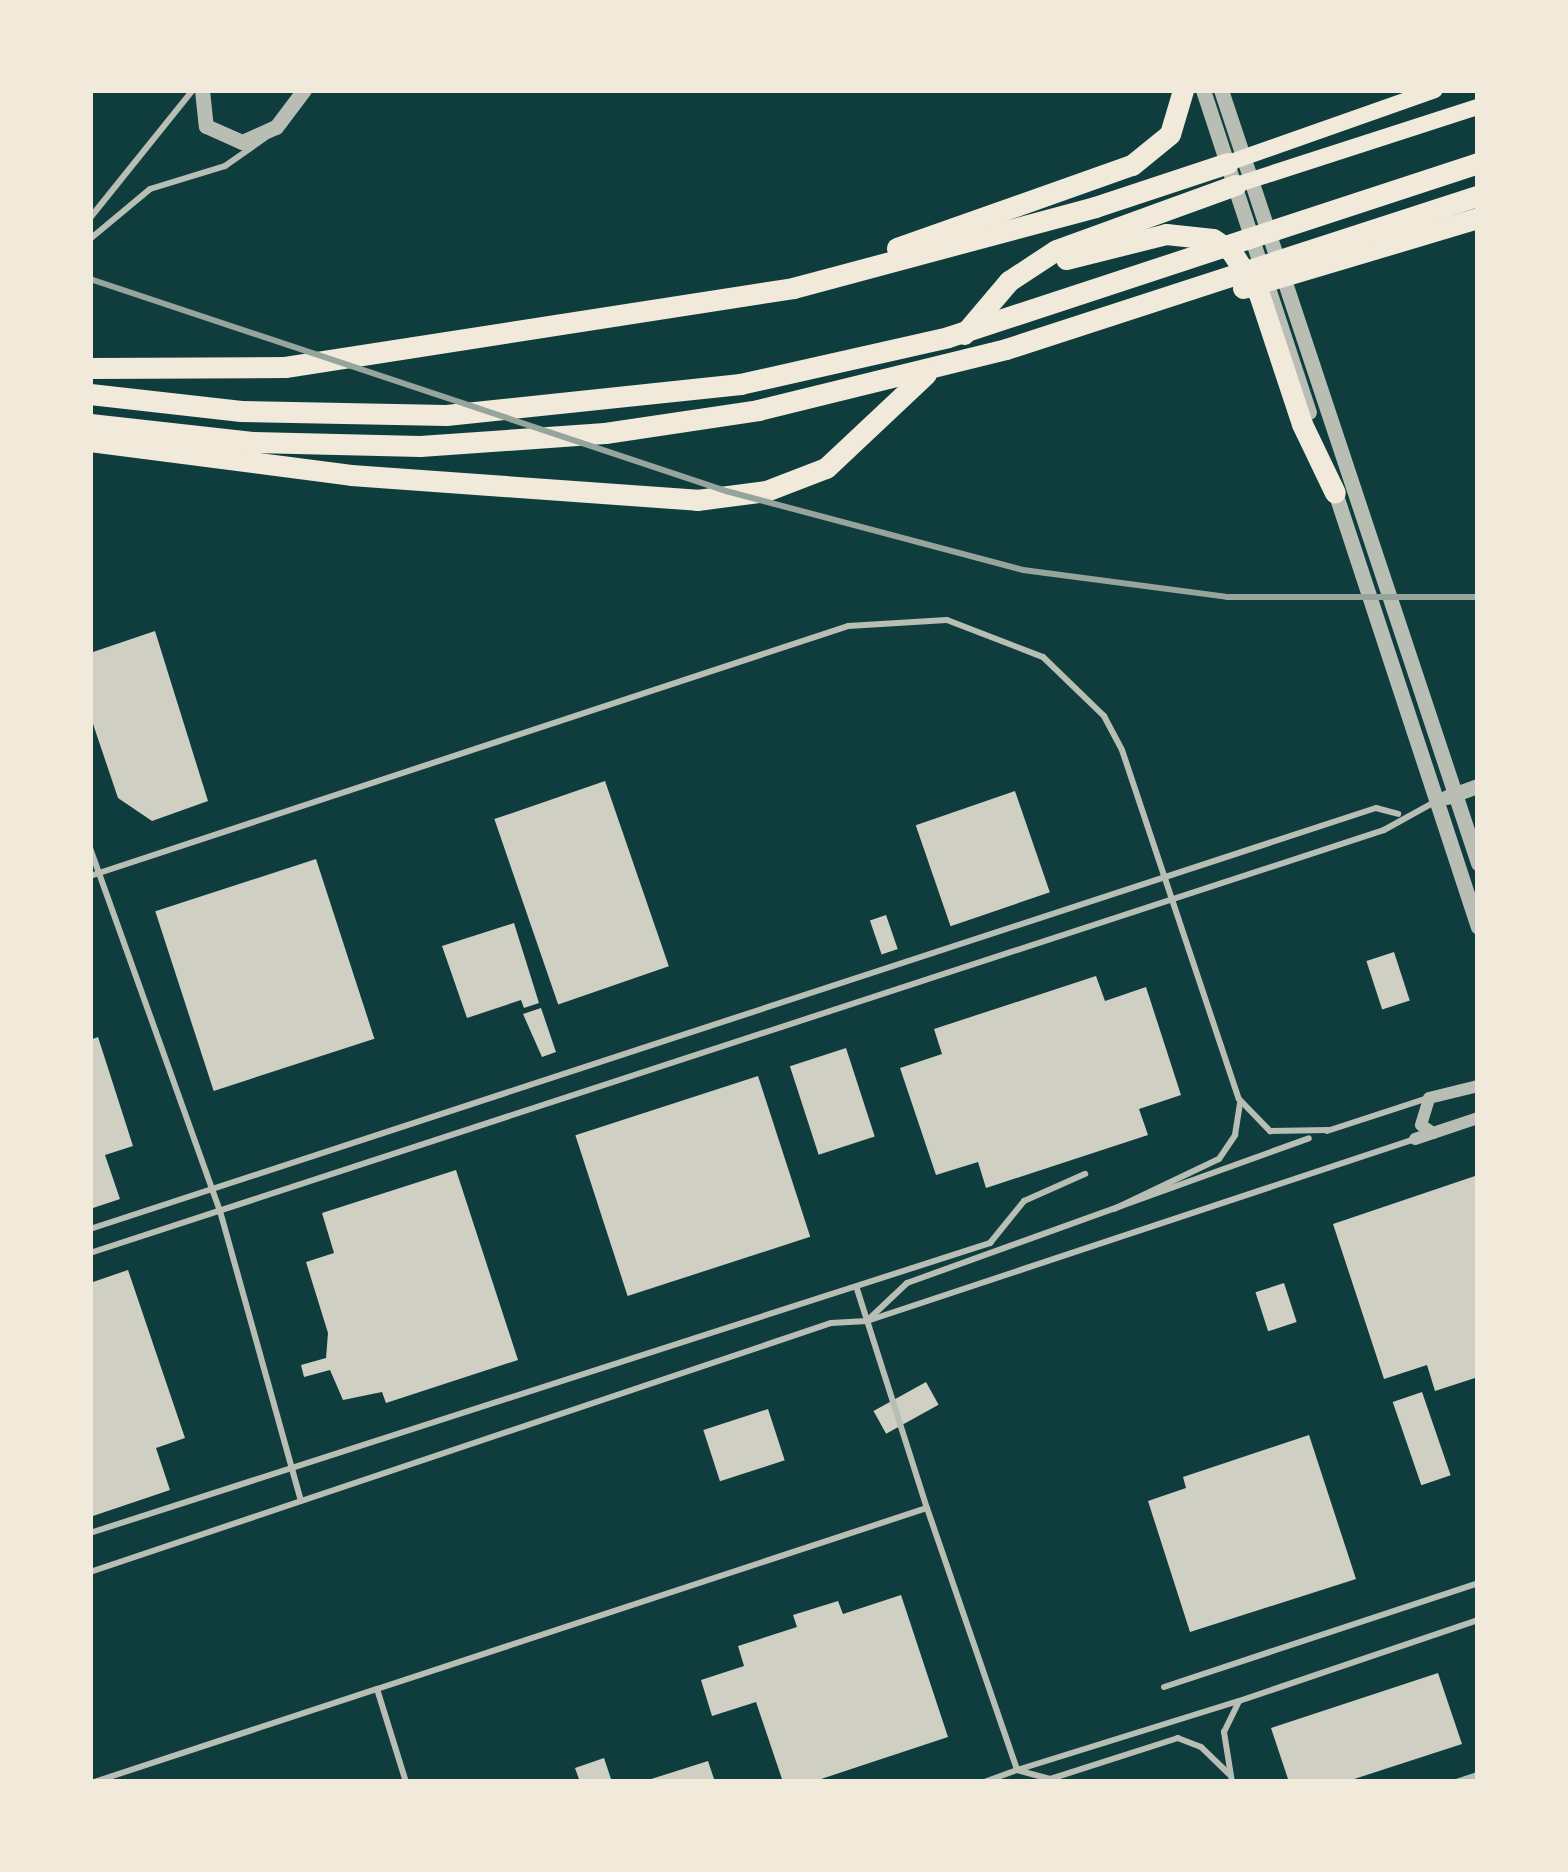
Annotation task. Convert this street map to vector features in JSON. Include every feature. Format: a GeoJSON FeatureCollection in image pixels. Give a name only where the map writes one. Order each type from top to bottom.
{"type":"FeatureCollection","features":[{"type":"Feature","properties":{"kind":"highway"},"geometry":{"type":"LineString","coordinates":[[677,309],[920,241],[1132,165],[1170,134],[1183,90]]}},
{"type":"Feature","properties":{"kind":"highway"},"geometry":{"type":"LineString","coordinates":[[90,368],[284,367],[677,309],[905,261],[1236,160]]}},
{"type":"Feature","properties":{"kind":"highway"},"geometry":{"type":"LineString","coordinates":[[90,394],[241,411],[427,415],[740,384],[948,337],[1478,163]]}},
{"type":"Feature","properties":{"kind":"highway"},"geometry":{"type":"LineString","coordinates":[[90,441],[311,471],[655,500],[766,491],[826,468],[856,448],[1009,281],[1056,250],[1244,183]]}},
{"type":"Feature","properties":{"kind":"highway"},"geometry":{"type":"LineString","coordinates":[[1006,349],[1478,196]]}},
{"type":"Feature","properties":{"kind":"highway"},"geometry":{"type":"LineString","coordinates":[[90,424],[303,444],[519,440],[758,410],[1119,325],[1478,218]]}},
{"type":"Feature","properties":{"kind":"highway"},"geometry":{"type":"LineString","coordinates":[[968,329],[1035,274],[1100,247],[1166,234],[1213,239],[1242,264],[1259,294],[1302,424],[1335,493]]}},
{"type":"Feature","properties":{"kind":"main road"},"geometry":{"type":"LineString","coordinates":[[1236,160],[1435,90]]}},
{"type":"Feature","properties":{"kind":"main road"},"geometry":{"type":"LineString","coordinates":[[1244,183],[1478,106]]}},
{"type":"Feature","properties":{"kind":"street"},"geometry":{"type":"LineString","coordinates":[[197,90],[202,120],[224,140],[254,140],[276,127],[304,90]]}},
{"type":"Feature","properties":{"kind":"street"},"geometry":{"type":"LineString","coordinates":[[1203,90],[1236,160],[1478,863]]}},
{"type":"Feature","properties":{"kind":"street"},"geometry":{"type":"LineString","coordinates":[[1220,90],[1236,160]]}},
{"type":"Feature","properties":{"kind":"street"},"geometry":{"type":"LineString","coordinates":[[1244,183],[1335,493],[1478,927]]}},
{"type":"Feature","properties":{"kind":"street"},"geometry":{"type":"LineString","coordinates":[[1438,801],[1478,786]]}},
{"type":"Feature","properties":{"kind":"street"},"geometry":{"type":"LineString","coordinates":[[1433,1133],[1421,1125],[1430,1098],[1478,1086]]}},
{"type":"Feature","properties":{"kind":"street"},"geometry":{"type":"LineString","coordinates":[[1415,1139],[1478,1118]]}},
{"type":"Feature","properties":{"kind":"lane"},"geometry":{"type":"LineString","coordinates":[[90,218],[197,90]]}},
{"type":"Feature","properties":{"kind":"lane"},"geometry":{"type":"LineString","coordinates":[[90,238],[150,189],[226,166],[276,127]]}},
{"type":"Feature","properties":{"kind":"lane"},"geometry":{"type":"LineString","coordinates":[[94,874],[813,637],[916,617],[1012,639],[1076,685],[1122,750],[1239,1099],[1235,1135],[1220,1159],[1054,1236]]}},
{"type":"Feature","properties":{"kind":"lane"},"geometry":{"type":"LineString","coordinates":[[90,1253],[1384,830],[1400,815],[1438,801]]}},
{"type":"Feature","properties":{"kind":"lane"},"geometry":{"type":"LineString","coordinates":[[90,1229],[1376,808],[1400,815]]}},
{"type":"Feature","properties":{"kind":"lane"},"geometry":{"type":"LineString","coordinates":[[90,848],[94,874],[220,1211],[301,1501]]}},
{"type":"Feature","properties":{"kind":"lane"},"geometry":{"type":"LineString","coordinates":[[867,1321],[907,1283],[1054,1236],[1328,1130],[1430,1098]]}},
{"type":"Feature","properties":{"kind":"lane"},"geometry":{"type":"LineString","coordinates":[[1239,1099],[1270,1131],[1328,1130]]}},
{"type":"Feature","properties":{"kind":"lane"},"geometry":{"type":"LineString","coordinates":[[90,1572],[831,1323],[867,1321],[1415,1139]]}},
{"type":"Feature","properties":{"kind":"lane"},"geometry":{"type":"LineString","coordinates":[[90,1533],[990,1243],[1024,1202],[1085,1174]]}},
{"type":"Feature","properties":{"kind":"lane"},"geometry":{"type":"LineString","coordinates":[[856,1288],[1017,1770]]}},
{"type":"Feature","properties":{"kind":"lane"},"geometry":{"type":"LineString","coordinates":[[94,1782],[927,1508]]}},
{"type":"Feature","properties":{"kind":"lane"},"geometry":{"type":"LineString","coordinates":[[1164,1687],[1478,1583]]}},
{"type":"Feature","properties":{"kind":"lane"},"geometry":{"type":"LineString","coordinates":[[984,1782],[1478,1620]]}},
{"type":"Feature","properties":{"kind":"lane"},"geometry":{"type":"LineString","coordinates":[[377,1689],[406,1782]]}},
{"type":"Feature","properties":{"kind":"lane"},"geometry":{"type":"LineString","coordinates":[[1230,1778],[1224,1732],[1239,1701]]}},
{"type":"Feature","properties":{"kind":"lane"},"geometry":{"type":"LineString","coordinates":[[1017,1770],[1050,1779],[1178,1738],[1202,1747],[1230,1778]]}},
{"type":"Feature","properties":{"kind":"lane"},"geometry":{"type":"LineString","coordinates":[[1456,1782],[1478,1775]]}},
{"type":"Feature","properties":{"kind":"building"},"geometry":{"type":"Polygon","coordinates":[[[155,631],[208,801],[152,821],[118,798],[90,715],[90,653],[155,631]]]}},
{"type":"Feature","properties":{"kind":"building"},"geometry":{"type":"Polygon","coordinates":[[[605,781],[669,966],[558,1004],[494,819],[605,781]]]}},
{"type":"Feature","properties":{"kind":"building"},"geometry":{"type":"Polygon","coordinates":[[[1015,791],[1050,892],[951,926],[916,825],[1015,791]]]}},
{"type":"Feature","properties":{"kind":"building"},"geometry":{"type":"Polygon","coordinates":[[[316,859],[374,1039],[214,1091],[155,911],[316,859]]]}},
{"type":"Feature","properties":{"kind":"building"},"geometry":{"type":"Polygon","coordinates":[[[886,915],[898,949],[882,955],[870,921],[886,915]]]}},
{"type":"Feature","properties":{"kind":"building"},"geometry":{"type":"Polygon","coordinates":[[[514,923],[539,1003],[524,1008],[521,1000],[467,1018],[442,946],[514,923]]]}},
{"type":"Feature","properties":{"kind":"building"},"geometry":{"type":"Polygon","coordinates":[[[1394,952],[1410,1001],[1382,1009],[1366,961],[1394,952]]]}},
{"type":"Feature","properties":{"kind":"building"},"geometry":{"type":"Polygon","coordinates":[[[1096,976],[1105,1001],[1146,987],[1181,1095],[1139,1109],[1148,1135],[986,1188],[978,1162],[936,1175],[900,1068],[942,1054],[934,1029],[1096,976]]]}},
{"type":"Feature","properties":{"kind":"building"},"geometry":{"type":"Polygon","coordinates":[[[541,1008],[556,1052],[542,1057],[523,1014],[541,1008]]]}},
{"type":"Feature","properties":{"kind":"building"},"geometry":{"type":"Polygon","coordinates":[[[98,1037],[133,1146],[105,1155],[120,1199],[90,1209],[90,1040],[98,1037]]]}},
{"type":"Feature","properties":{"kind":"building"},"geometry":{"type":"Polygon","coordinates":[[[846,1048],[875,1136],[819,1155],[790,1066],[846,1048]]]}},
{"type":"Feature","properties":{"kind":"building"},"geometry":{"type":"Polygon","coordinates":[[[758,1076],[810,1237],[628,1296],[575,1135],[758,1076]]]}},
{"type":"Feature","properties":{"kind":"building"},"geometry":{"type":"Polygon","coordinates":[[[456,1170],[518,1360],[386,1403],[382,1392],[343,1400],[330,1370],[304,1377],[301,1365],[326,1358],[328,1333],[306,1262],[334,1253],[322,1213],[456,1170]]]}},
{"type":"Feature","properties":{"kind":"building"},"geometry":{"type":"Polygon","coordinates":[[[1478,1175],[1478,1377],[1435,1391],[1427,1365],[1384,1379],[1333,1224],[1478,1175]]]}},
{"type":"Feature","properties":{"kind":"building"},"geometry":{"type":"Polygon","coordinates":[[[128,1270],[185,1438],[156,1448],[170,1490],[90,1517],[90,1283],[128,1270]]]}},
{"type":"Feature","properties":{"kind":"building"},"geometry":{"type":"Polygon","coordinates":[[[1284,1283],[1297,1322],[1268,1331],[1255,1292],[1284,1283]]]}},
{"type":"Feature","properties":{"kind":"building"},"geometry":{"type":"Polygon","coordinates":[[[926,1382],[939,1405],[886,1434],[874,1411],[926,1382]]]}},
{"type":"Feature","properties":{"kind":"building"},"geometry":{"type":"Polygon","coordinates":[[[1422,1392],[1451,1475],[1421,1485],[1393,1402],[1422,1392]]]}},
{"type":"Feature","properties":{"kind":"building"},"geometry":{"type":"Polygon","coordinates":[[[768,1409],[785,1460],[720,1481],[703,1430],[768,1409]]]}},
{"type":"Feature","properties":{"kind":"building"},"geometry":{"type":"Polygon","coordinates":[[[1309,1435],[1356,1579],[1190,1632],[1148,1501],[1186,1488],[1183,1477],[1309,1435]]]}},
{"type":"Feature","properties":{"kind":"building"},"geometry":{"type":"Polygon","coordinates":[[[901,1595],[948,1737],[812,1782],[783,1782],[756,1702],[712,1716],[701,1680],[744,1666],[738,1646],[797,1627],[793,1615],[838,1601],[843,1614],[901,1595]]]}},
{"type":"Feature","properties":{"kind":"building"},"geometry":{"type":"Polygon","coordinates":[[[1438,1673],[1462,1744],[1345,1782],[1289,1782],[1271,1728],[1438,1673]]]}},
{"type":"Feature","properties":{"kind":"building"},"geometry":{"type":"Polygon","coordinates":[[[604,1758],[612,1782],[580,1782],[575,1768],[604,1758]]]}},
{"type":"Feature","properties":{"kind":"building"},"geometry":{"type":"Polygon","coordinates":[[[708,1761],[715,1782],[645,1781],[708,1761]]]}},
{"type":"Feature","properties":{"kind":"railway"},"geometry":{"type":"LineString","coordinates":[[90,279],[726,491],[1023,570],[1227,597],[1478,597]]}}]}
